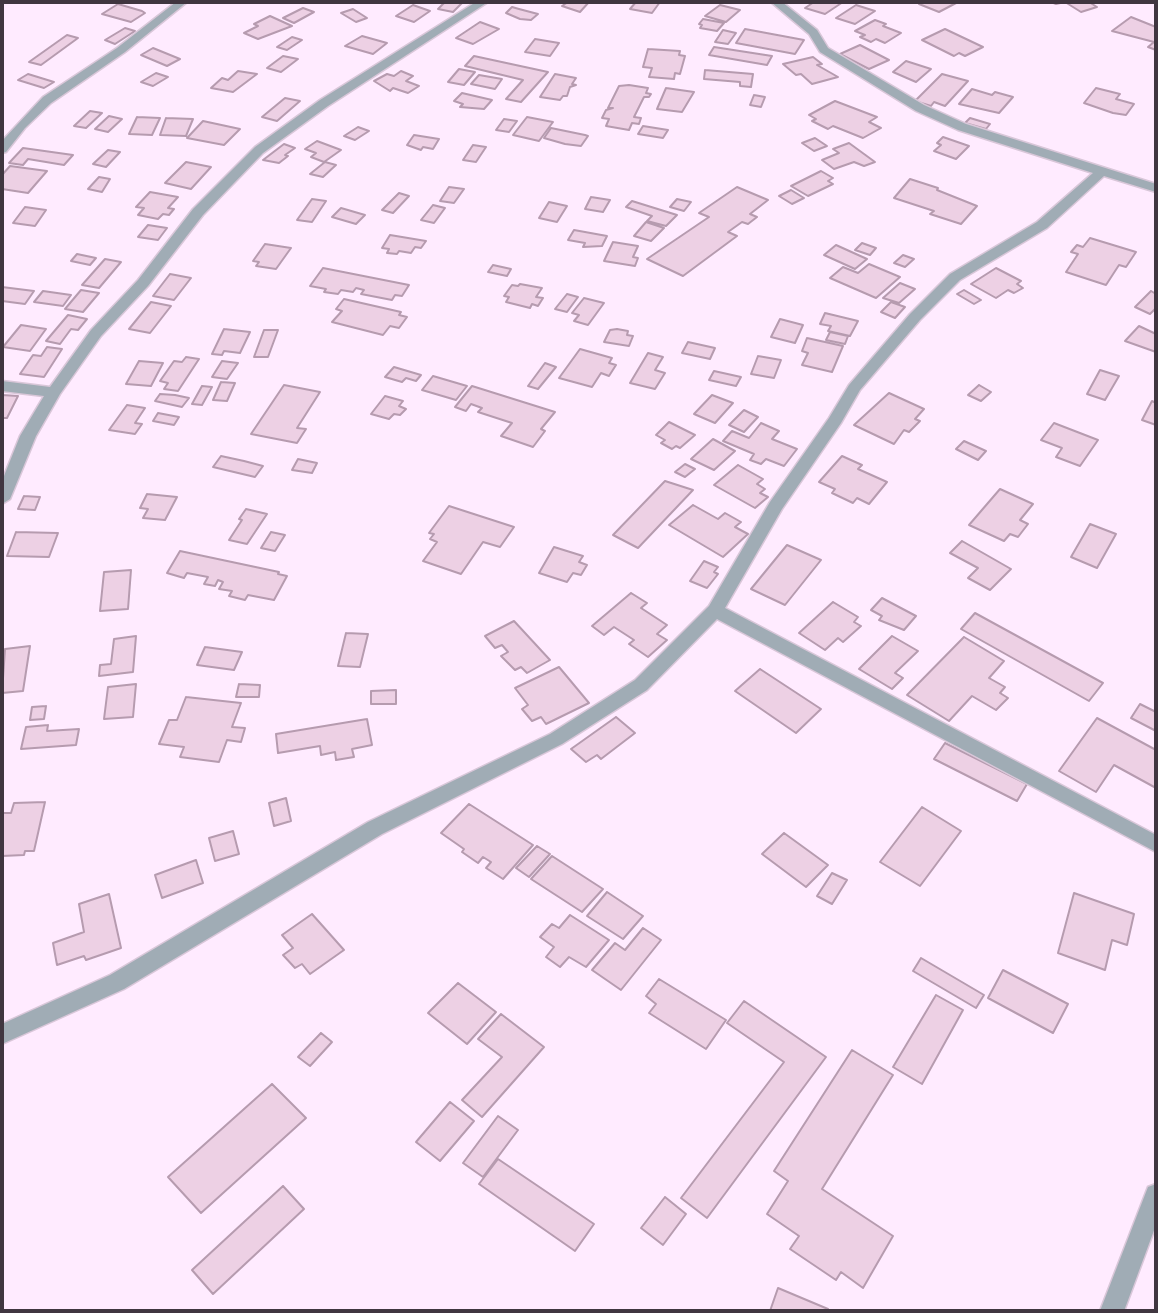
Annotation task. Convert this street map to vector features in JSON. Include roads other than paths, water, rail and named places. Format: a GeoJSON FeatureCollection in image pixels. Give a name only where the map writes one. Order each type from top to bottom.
{"type":"FeatureCollection","features":[{"type":"Feature","properties":{"kind":"street"},"geometry":{"type":"LineString","coordinates":[[2,149],[21,125],[47,100],[121,50],[182,2]]}},
{"type":"Feature","properties":{"kind":"street"},"geometry":{"type":"LineString","coordinates":[[2,499],[28,436],[54,392],[96,333],[144,283],[198,212],[259,150],[324,103],[483,2]]}},
{"type":"Feature","properties":{"kind":"street"},"geometry":{"type":"LineString","coordinates":[[776,2],[813,32],[824,50],[920,108],[962,127],[1156,188]]}},
{"type":"Feature","properties":{"kind":"street"},"geometry":{"type":"LineString","coordinates":[[2,1034],[117,982],[375,828],[556,739],[641,685],[715,610],[776,506],[836,421],[854,388],[915,317],[955,277],[1042,225],[1102,170]]}},
{"type":"Feature","properties":{"kind":"street"},"geometry":{"type":"LineString","coordinates":[[2,386],[54,392]]}},
{"type":"Feature","properties":{"kind":"street"},"geometry":{"type":"LineString","coordinates":[[715,610],[1156,844]]}},
{"type":"Feature","properties":{"kind":"street"},"geometry":{"type":"LineString","coordinates":[[1112,1311],[1156,1195]]}}]}
